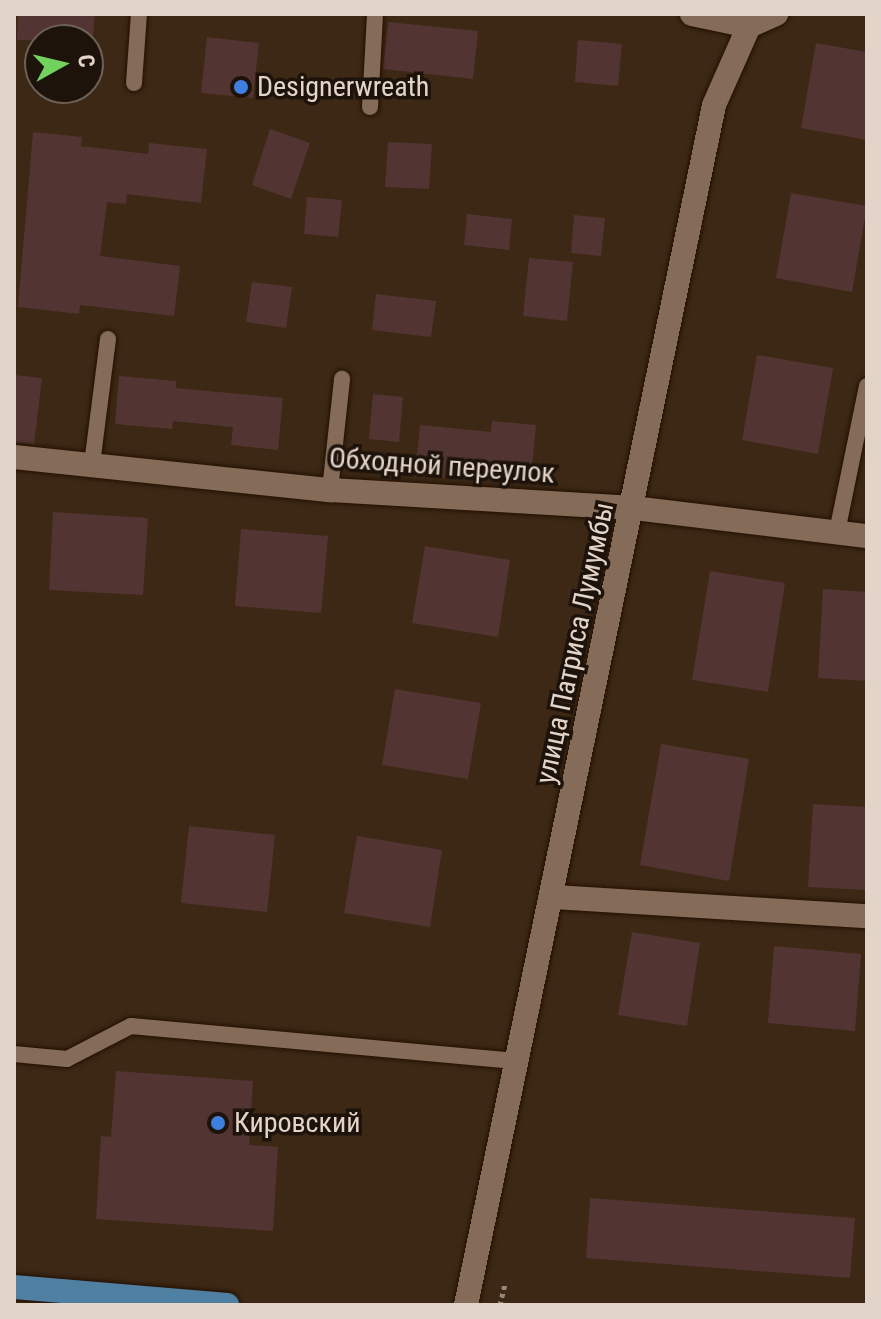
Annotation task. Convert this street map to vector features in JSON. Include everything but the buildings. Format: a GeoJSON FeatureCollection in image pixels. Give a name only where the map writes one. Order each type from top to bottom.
{"type":"FeatureCollection","features":[{"type":"Feature","properties":{"kind":"main road"},"geometry":{"type":"LineString","coordinates":[[14,1287],[227,1305]]}},
{"type":"Feature","properties":{"kind":"street"},"geometry":{"type":"LineString","coordinates":[[692,14],[744,20],[776,14]]}},
{"type":"Feature","properties":{"kind":"street","name":"улица Патриса Лумумбы"},"geometry":{"type":"LineString","coordinates":[[466,1305],[554,897],[714,105],[744,20]]}},
{"type":"Feature","properties":{"kind":"street","name":"Обходной переулок"},"geometry":{"type":"LineString","coordinates":[[14,457],[330,490],[634,508],[867,536]]}},
{"type":"Feature","properties":{"kind":"street"},"geometry":{"type":"LineString","coordinates":[[554,897],[867,916]]}},
{"type":"Feature","properties":{"kind":"lane"},"geometry":{"type":"LineString","coordinates":[[134,83],[139,14]]}},
{"type":"Feature","properties":{"kind":"lane"},"geometry":{"type":"LineString","coordinates":[[370,107],[375,14]]}},
{"type":"Feature","properties":{"kind":"lane"},"geometry":{"type":"LineString","coordinates":[[92,464],[108,339]]}},
{"type":"Feature","properties":{"kind":"lane"},"geometry":{"type":"LineString","coordinates":[[330,490],[342,379]]}},
{"type":"Feature","properties":{"kind":"lane"},"geometry":{"type":"LineString","coordinates":[[837,532],[867,386]]}},
{"type":"Feature","properties":{"kind":"lane"},"geometry":{"type":"LineString","coordinates":[[14,1054],[67,1059],[131,1026],[517,1061]]}},
{"type":"Feature","properties":{"kind":"path"},"geometry":{"type":"LineString","coordinates":[[500,1305],[505,1284]]}},
{"type":"Feature","properties":{"kind":"place","name":"Designerwreath"},"geometry":{"type":"Point","coordinates":[241,87]}},
{"type":"Feature","properties":{"kind":"place","name":"Кировский"},"geometry":{"type":"Point","coordinates":[218,1123]}}]}
